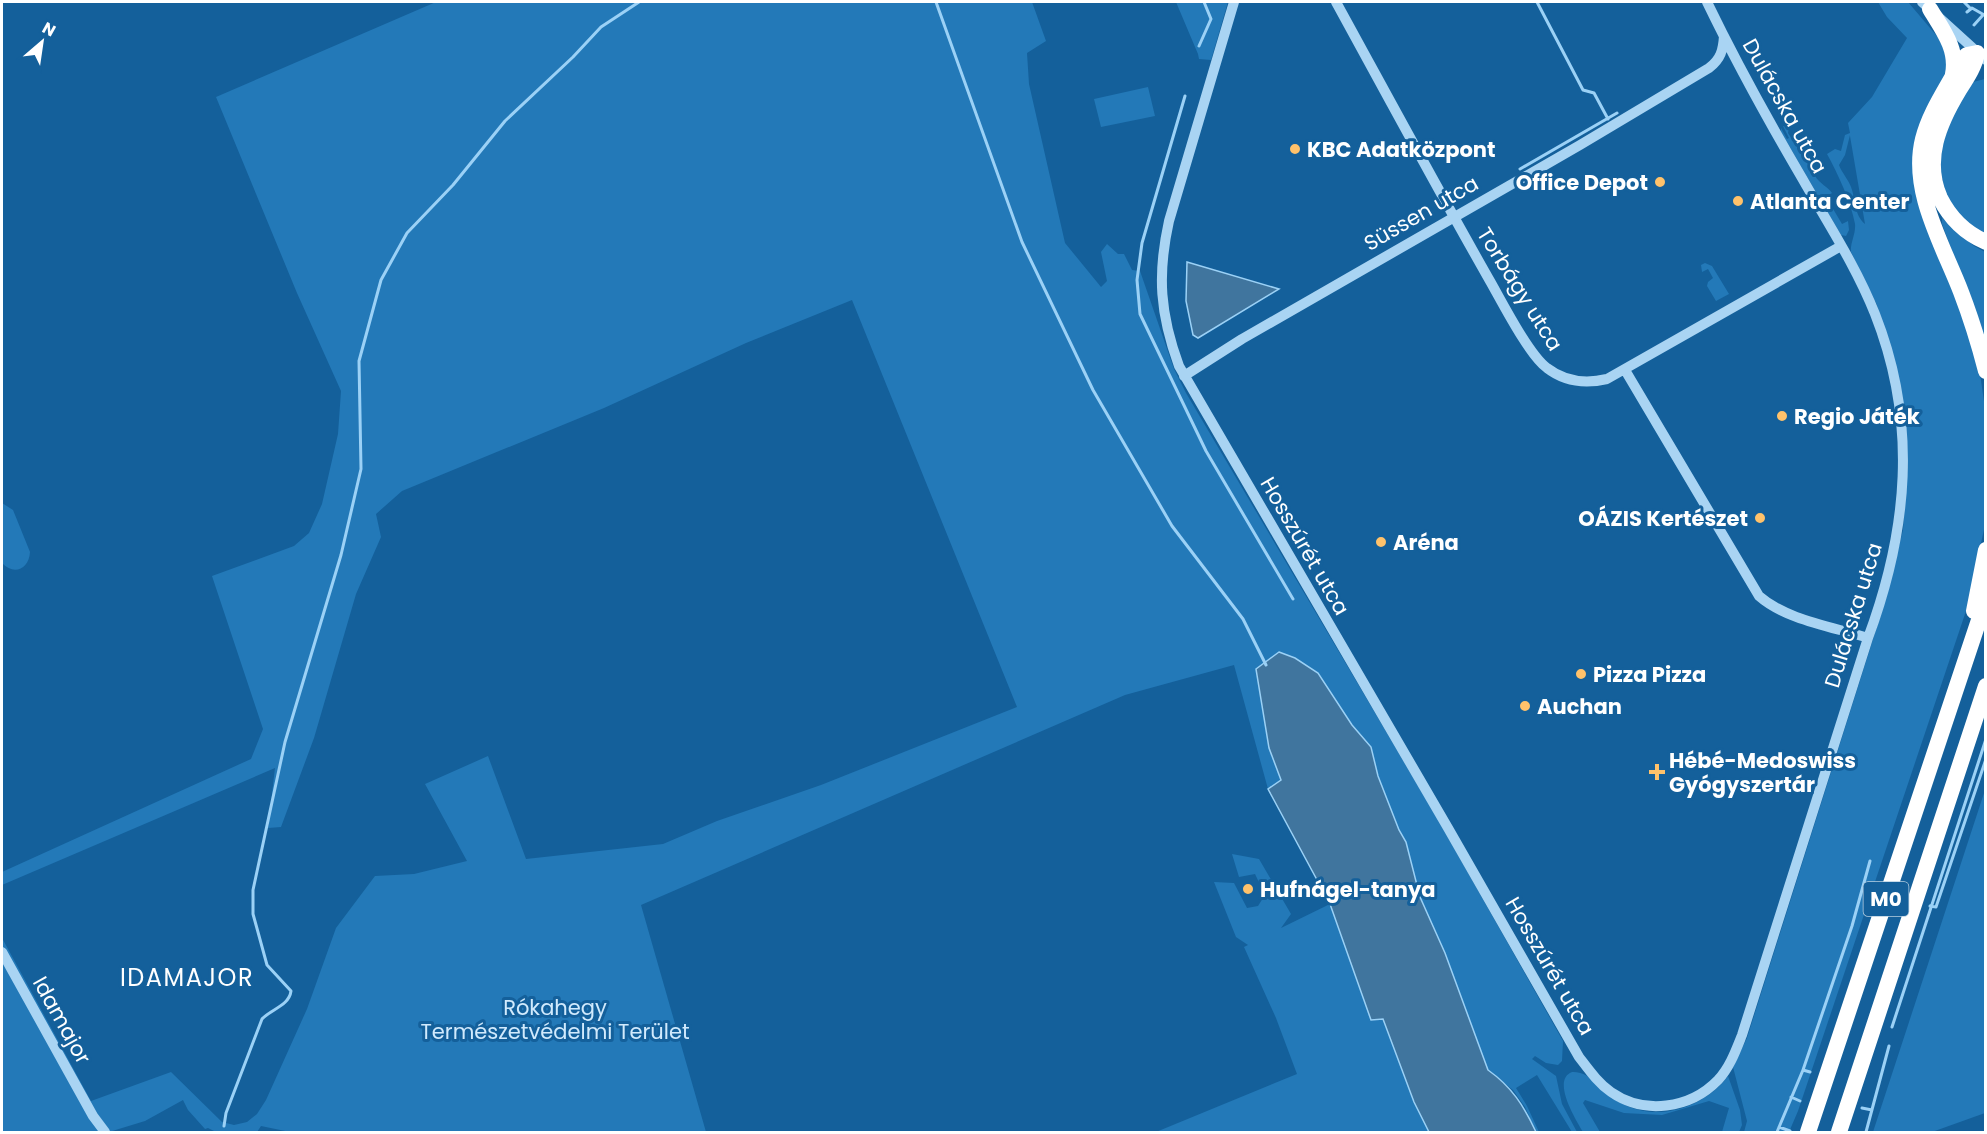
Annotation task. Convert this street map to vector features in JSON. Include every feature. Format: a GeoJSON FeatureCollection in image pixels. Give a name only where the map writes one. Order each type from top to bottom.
{"type":"FeatureCollection","features":[{"type":"Feature","properties":{"kind":"highway"},"geometry":{"type":"LineString","coordinates":[[1926,5],[1953,52],[1959,79]]}},
{"type":"Feature","properties":{"kind":"highway"},"geometry":{"type":"LineString","coordinates":[[1981,56],[1971,54],[1964,58],[1959,79],[1938,133],[1933,161],[1934,176],[1946,209],[1967,232],[1986,242]]}},
{"type":"Feature","properties":{"kind":"highway"},"geometry":{"type":"LineString","coordinates":[[1986,71],[1959,79],[1927,125],[1922,142],[1920,171],[1929,213],[1974,326],[1986,371]]}},
{"type":"Feature","properties":{"kind":"highway"},"geometry":{"type":"LineString","coordinates":[[1964,665],[1986,550]]}},
{"type":"Feature","properties":{"kind":"highway","name":"M0"},"geometry":{"type":"LineString","coordinates":[[1808,1132],[1986,599]]}},
{"type":"Feature","properties":{"kind":"highway","name":"M0"},"geometry":{"type":"LineString","coordinates":[[1839,1132],[1986,686]]}},
{"type":"Feature","properties":{"kind":"street","name":"Hosszúrét utca"},"geometry":{"type":"LineString","coordinates":[[1234,2],[1168,221],[1162,255],[1162,302],[1165,323],[1184,376],[1448,828],[1568,1040],[1589,1071]]}},
{"type":"Feature","properties":{"kind":"street","name":"Torbágy utca"},"geometry":{"type":"LineString","coordinates":[[1336,2],[1453,217],[1531,350],[1545,367],[1559,376],[1574,381],[1607,379],[1841,246]]}},
{"type":"Feature","properties":{"kind":"street","name":"Dulácska utca"},"geometry":{"type":"LineString","coordinates":[[1589,1071],[1612,1092],[1635,1103],[1658,1106],[1680,1103],[1711,1087],[1725,1070],[1736,1050],[1868,638],[1884,596],[1898,529],[1904,475],[1899,405],[1882,333],[1863,286],[1771,125],[1707,2]]}},
{"type":"Feature","properties":{"kind":"street"},"geometry":{"type":"LineString","coordinates":[[1926,5],[1981,56]]}},
{"type":"Feature","properties":{"kind":"street","name":"Süssen utca"},"geometry":{"type":"LineString","coordinates":[[1184,376],[1232,345],[1710,68],[1722,54],[1724,36]]}},
{"type":"Feature","properties":{"kind":"street"},"geometry":{"type":"LineString","coordinates":[[1625,370],[1759,596],[1768,604],[1784,612],[1868,638]]}},
{"type":"Feature","properties":{"kind":"street","name":"Idamajor"},"geometry":{"type":"LineString","coordinates":[[2,952],[105,1132]]}},
{"type":"Feature","properties":{"kind":"green space","name":"Rókahegy Természetvédelmi Terület"},"geometry":{"type":"Polygon","coordinates":[[[436,2],[1032,2],[1046,41],[1027,53],[1029,84],[1065,243],[1101,287],[1107,281],[1101,252],[1107,244],[1118,254],[1124,254],[1132,270],[1140,271],[1174,369],[1186,393],[1436,816],[1563,1041],[1562,1061],[1558,1065],[1546,1063],[1535,1056],[1532,1059],[1556,1076],[1562,1104],[1577,1132],[1572,1132],[1537,1075],[1516,1088],[1539,1132],[1536,1132],[1525,1107],[1513,1090],[1488,1071],[1445,953],[1420,897],[1406,842],[1378,776],[1371,747],[1352,725],[1318,673],[1256,669],[1269,748],[1281,780],[1268,789],[1234,665],[1125,695],[641,905],[706,1132],[290,1132],[261,1126],[257,1132],[216,1132],[205,1129],[188,1110],[183,1100],[145,1121],[109,1132],[2,1132],[2,938],[91,1101],[171,1072],[222,1122],[234,1125],[247,1122],[257,1114],[266,1100],[307,1009],[336,928],[375,876],[414,874],[467,861],[425,784],[488,756],[526,859],[663,844],[717,821],[821,785],[1017,707],[852,300],[746,343],[604,408],[402,491],[376,514],[381,537],[356,594],[314,738],[281,827],[268,828],[275,768],[2,885],[2,872],[251,759],[263,729],[212,576],[294,546],[309,533],[322,504],[338,434],[341,391],[297,293],[216,97],[436,2]]]}},
{"type":"Feature","properties":{"kind":"green space"},"geometry":{"type":"Polygon","coordinates":[[[1176,2],[1228,2],[1211,60],[1199,59],[1176,2]]]}},
{"type":"Feature","properties":{"kind":"green space"},"geometry":{"type":"Polygon","coordinates":[[[1878,2],[1908,2],[1942,42],[1948,68],[1915,158],[1979,367],[1985,408],[1985,525],[1966,611],[1798,1111],[1789,1132],[1744,1132],[1747,1121],[1733,1067],[1747,1038],[1887,595],[1903,530],[1908,465],[1877,305],[1851,252],[1855,228],[1853,215],[1844,188],[1827,154],[1835,149],[1841,151],[1845,135],[1850,133],[1848,123],[1872,97],[1907,38],[1887,17],[1878,2]],[[1850,135],[1845,155],[1839,165],[1851,187],[1859,216],[1865,224],[1850,135]]]}},
{"type":"Feature","properties":{"kind":"green space"},"geometry":{"type":"Polygon","coordinates":[[[1985,79],[1985,236],[1959,215],[1949,203],[1937,161],[1955,108],[1973,82],[1985,79]]]}},
{"type":"Feature","properties":{"kind":"green space"},"geometry":{"type":"Polygon","coordinates":[[[1148,87],[1155,116],[1101,127],[1094,99],[1148,87]]]}},
{"type":"Feature","properties":{"kind":"green space"},"geometry":{"type":"Polygon","coordinates":[[[1783,126],[1789,127],[1788,133],[1810,167],[1813,177],[1815,176],[1832,193],[1826,197],[1842,224],[1848,221],[1849,230],[1846,236],[1841,235],[1781,132],[1781,128],[1787,139],[1789,138],[1783,126]]]}},
{"type":"Feature","properties":{"kind":"green space"},"geometry":{"type":"Polygon","coordinates":[[[1942,218],[1974,246],[1985,252],[1985,339],[1942,224],[1942,218]]]}},
{"type":"Feature","properties":{"kind":"green space"},"geometry":{"type":"Polygon","coordinates":[[[1705,263],[1712,266],[1729,294],[1716,301],[1707,286],[1713,278],[1708,269],[1702,272],[1701,265],[1705,263]]]}},
{"type":"Feature","properties":{"kind":"green space"},"geometry":{"type":"Polygon","coordinates":[[[2,503],[13,510],[30,552],[27,563],[16,570],[2,563],[2,503]]]}},
{"type":"Feature","properties":{"kind":"green space"},"geometry":{"type":"Polygon","coordinates":[[[1985,790],[1985,1113],[1932,1132],[1873,1132],[1985,790]]]}},
{"type":"Feature","properties":{"kind":"green space"},"geometry":{"type":"Polygon","coordinates":[[[1232,854],[1259,859],[1291,914],[1281,928],[1330,904],[1371,1019],[1383,1018],[1414,1102],[1429,1132],[1156,1132],[1297,1074],[1276,1018],[1244,947],[1248,945],[1236,937],[1214,882],[1234,883],[1247,908],[1258,906],[1265,895],[1255,874],[1239,877],[1232,854]]]}},
{"type":"Feature","properties":{"kind":"green space"},"geometry":{"type":"Polygon","coordinates":[[[1572,1072],[1586,1075],[1621,1103],[1650,1112],[1664,1112],[1693,1104],[1706,1097],[1728,1076],[1740,1110],[1742,1125],[1739,1132],[1722,1132],[1729,1108],[1709,1101],[1662,1115],[1624,1113],[1585,1100],[1583,1103],[1600,1132],[1583,1132],[1564,1091],[1566,1076],[1572,1072]]]}},
{"type":"Feature","properties":{"kind":"shaded area"},"geometry":{"type":"Polygon","coordinates":[[[1187,262],[1279,289],[1198,338],[1193,335],[1186,301],[1187,262]]]}},
{"type":"Feature","properties":{"kind":"shaded area"},"geometry":{"type":"Polygon","coordinates":[[[1279,652],[1295,658],[1318,673],[1352,725],[1371,747],[1378,776],[1406,842],[1420,897],[1445,953],[1488,1070],[1504,1083],[1516,1098],[1536,1132],[1429,1132],[1414,1102],[1383,1019],[1371,1020],[1330,904],[1268,789],[1281,780],[1269,748],[1256,669],[1279,652]]]}},
{"type":"Feature","properties":{"kind":"waterway"},"geometry":{"type":"LineString","coordinates":[[224,1126],[226,1113],[262,1019],[283,1004],[291,991],[267,965],[253,914],[253,890],[285,742],[341,555],[361,469],[359,361],[381,280],[407,233],[453,185],[505,121],[573,57],[601,27],[639,2]]}},
{"type":"Feature","properties":{"kind":"waterway"},"geometry":{"type":"LineString","coordinates":[[936,2],[1022,242],[1093,390],[1172,526],[1243,619],[1266,665]]}},
{"type":"Feature","properties":{"kind":"waterway"},"geometry":{"type":"LineString","coordinates":[[1199,46],[1211,19],[1204,2]]}},
{"type":"Feature","properties":{"kind":"waterway"},"geometry":{"type":"LineString","coordinates":[[1537,2],[1583,90],[1594,93],[1608,119]]}},
{"type":"Feature","properties":{"kind":"waterway"},"geometry":{"type":"LineString","coordinates":[[1964,2],[1971,9]]}},
{"type":"Feature","properties":{"kind":"waterway"},"geometry":{"type":"LineString","coordinates":[[1967,12],[1972,8],[1986,16]]}},
{"type":"Feature","properties":{"kind":"waterway"},"geometry":{"type":"LineString","coordinates":[[1974,25],[1983,15]]}},
{"type":"Feature","properties":{"kind":"waterway"},"geometry":{"type":"LineString","coordinates":[[1185,96],[1142,243],[1137,280],[1140,314],[1206,451],[1293,599]]}},
{"type":"Feature","properties":{"kind":"waterway"},"geometry":{"type":"LineString","coordinates":[[1520,169],[1617,113]]}},
{"type":"Feature","properties":{"kind":"waterway"},"geometry":{"type":"LineString","coordinates":[[1892,1027],[1986,739]]}},
{"type":"Feature","properties":{"kind":"waterway"},"geometry":{"type":"LineString","coordinates":[[1930,906],[1936,907],[1986,759]]}},
{"type":"Feature","properties":{"kind":"waterway"},"geometry":{"type":"LineString","coordinates":[[1803,1070],[1852,926],[1870,861]]}},
{"type":"Feature","properties":{"kind":"waterway"},"geometry":{"type":"LineString","coordinates":[[1866,1132],[1889,1046]]}},
{"type":"Feature","properties":{"kind":"waterway"},"geometry":{"type":"LineString","coordinates":[[1777,1132],[1803,1070],[1810,1072]]}},
{"type":"Feature","properties":{"kind":"waterway"},"geometry":{"type":"LineString","coordinates":[[1791,1097],[1800,1101]]}},
{"type":"Feature","properties":{"kind":"waterway"},"geometry":{"type":"LineString","coordinates":[[1862,1108],[1872,1110]]}},
{"type":"Feature","properties":{"kind":"waterway"},"geometry":{"type":"LineString","coordinates":[[1779,1127],[1790,1131]]}},
{"type":"Feature","properties":{"kind":"place","name":"KBC Adatközpont"},"geometry":{"type":"Point","coordinates":[1295,149]}},
{"type":"Feature","properties":{"kind":"place","name":"Office Depot"},"geometry":{"type":"Point","coordinates":[1660,182]}},
{"type":"Feature","properties":{"kind":"place","name":"Atlanta Center"},"geometry":{"type":"Point","coordinates":[1738,201]}},
{"type":"Feature","properties":{"kind":"place","name":"Regio Játék"},"geometry":{"type":"Point","coordinates":[1782,416]}},
{"type":"Feature","properties":{"kind":"place","name":"OÁZIS Kertészet"},"geometry":{"type":"Point","coordinates":[1760,518]}},
{"type":"Feature","properties":{"kind":"place","name":"Aréna"},"geometry":{"type":"Point","coordinates":[1381,542]}},
{"type":"Feature","properties":{"kind":"place","name":"Pizza Pizza"},"geometry":{"type":"Point","coordinates":[1581,674]}},
{"type":"Feature","properties":{"kind":"place","name":"Auchan"},"geometry":{"type":"Point","coordinates":[1525,706]}},
{"type":"Feature","properties":{"kind":"place","name":"Hébé-Medoswiss Gyógyszertár"},"geometry":{"type":"Point","coordinates":[1657,772]}},
{"type":"Feature","properties":{"kind":"place","name":"Hufnágel-tanya"},"geometry":{"type":"Point","coordinates":[1248,889]}},
{"type":"Feature","properties":{"kind":"district","name":"IDAMAJOR"},"geometry":{"type":"Point","coordinates":[187,977]}}]}
